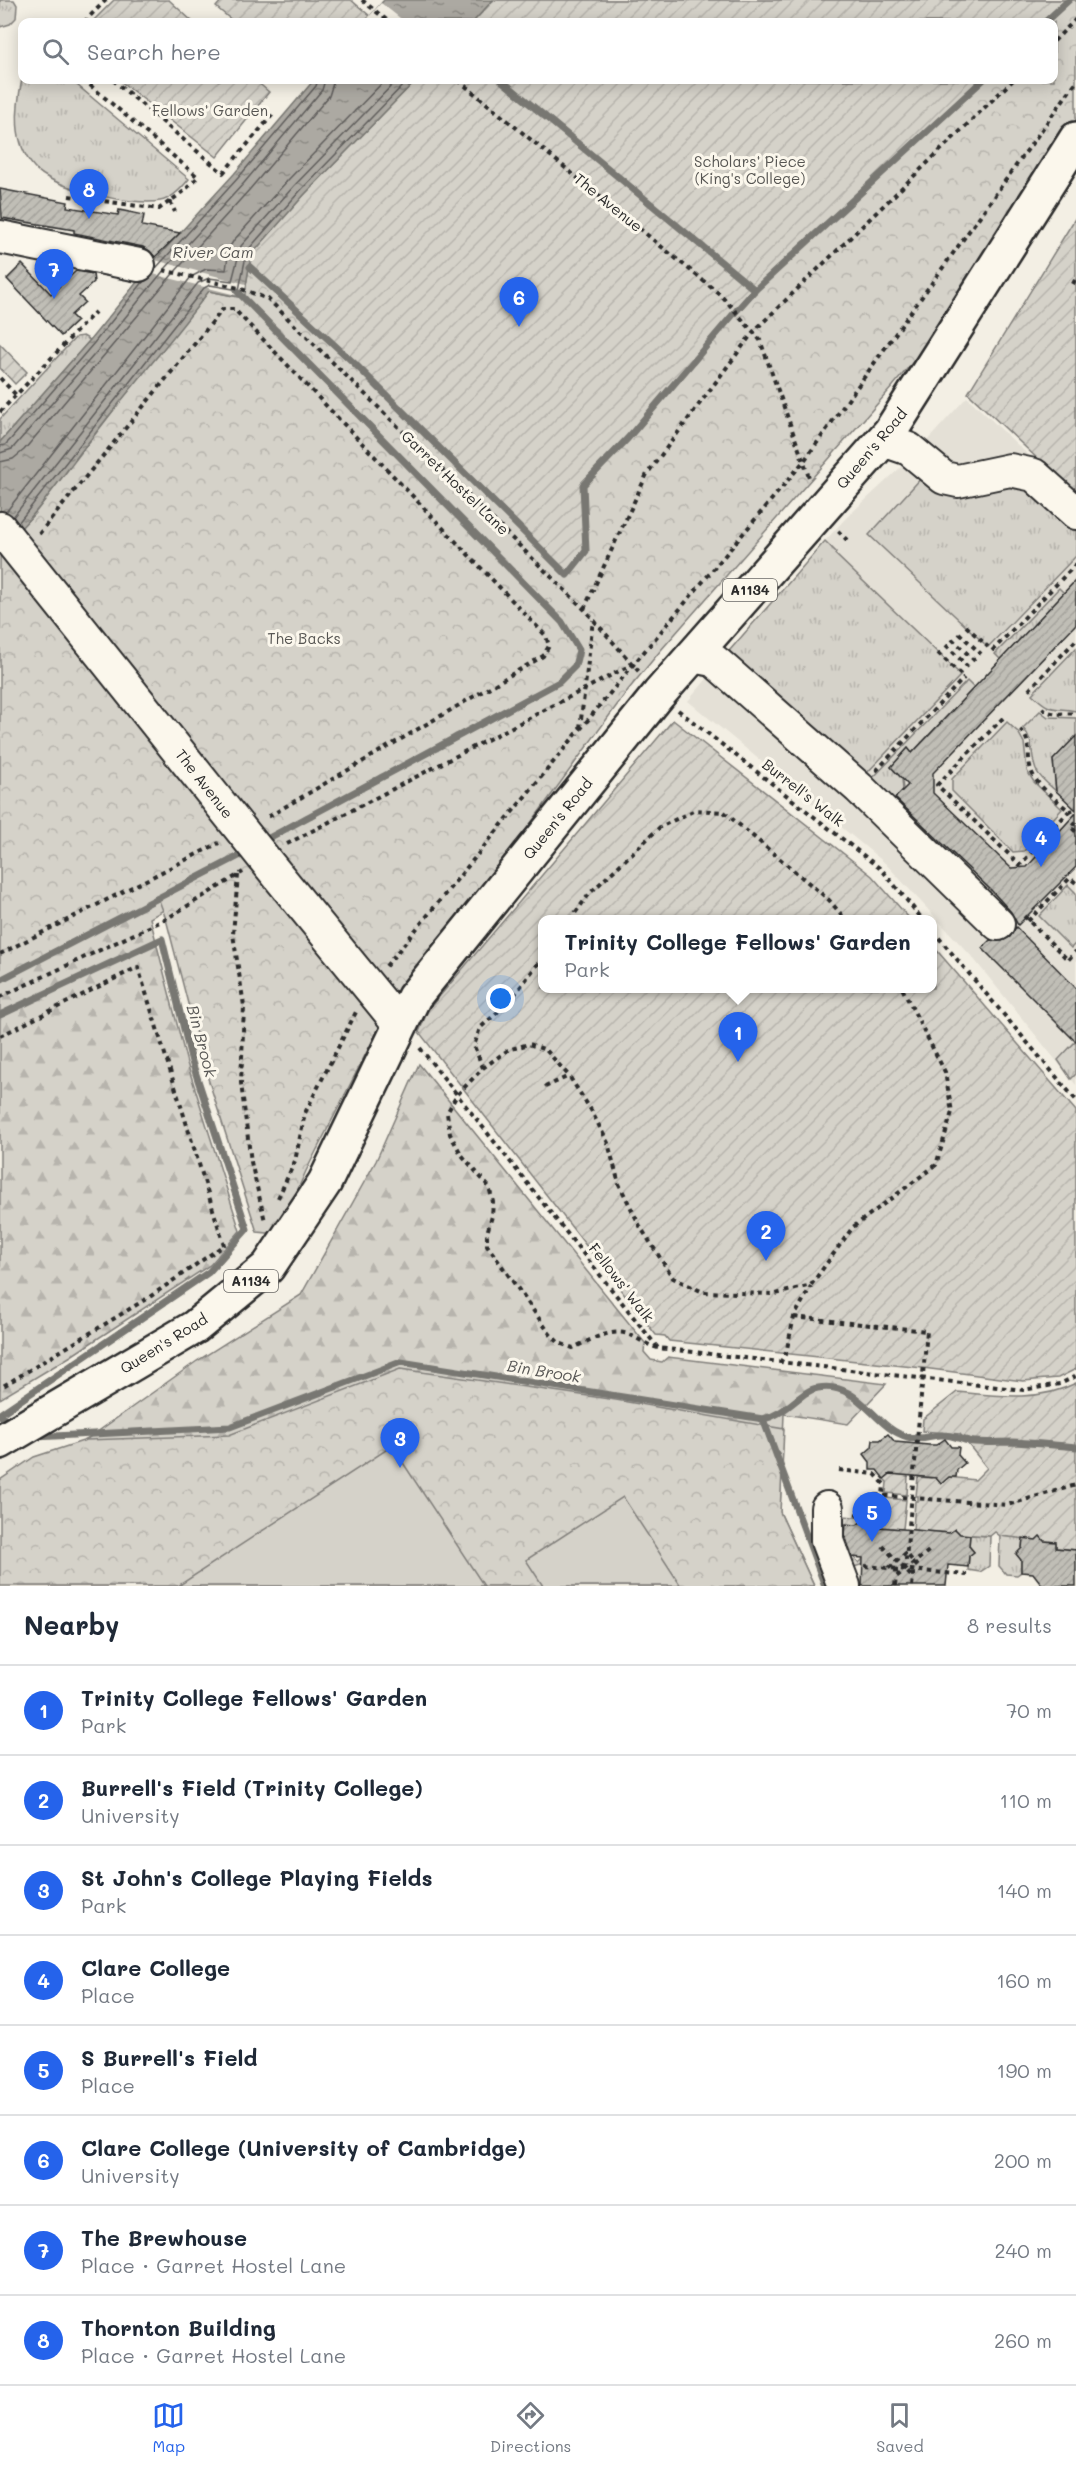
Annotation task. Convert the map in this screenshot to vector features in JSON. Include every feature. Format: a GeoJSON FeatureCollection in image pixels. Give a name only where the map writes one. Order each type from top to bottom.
{"type":"FeatureCollection","features":[{"type":"Feature","properties":{"kind":"main road","name":"Queen's Road"},"geometry":{"type":"LineString","coordinates":[[0,1442],[195,1327],[268,1267],[325,1182],[414,998],[659,694],[883,440],[903,413],[1076,139]]}},
{"type":"Feature","properties":{"kind":"street"},"geometry":{"type":"LineString","coordinates":[[11,232],[140,264]]}},
{"type":"Feature","properties":{"kind":"street"},"geometry":{"type":"LineString","coordinates":[[883,440],[909,449],[944,478],[958,481],[1010,470],[1034,475],[1076,513]]}},
{"type":"Feature","properties":{"kind":"street","name":"The Avenue"},"geometry":{"type":"LineString","coordinates":[[9,539],[400,1025]]}},
{"type":"Feature","properties":{"kind":"street"},"geometry":{"type":"LineString","coordinates":[[692,656],[713,660],[1014,921]]}},
{"type":"Feature","properties":{"kind":"street"},"geometry":{"type":"LineString","coordinates":[[827,1510],[827,1541],[841,1580]]}},
{"type":"Feature","properties":{"kind":"path"},"geometry":{"type":"LineString","coordinates":[[88,18],[106,0]]}},
{"type":"Feature","properties":{"kind":"path"},"geometry":{"type":"LineString","coordinates":[[362,0],[384,18]]}},
{"type":"Feature","properties":{"kind":"path"},"geometry":{"type":"LineString","coordinates":[[367,4],[371,0]]}},
{"type":"Feature","properties":{"kind":"path"},"geometry":{"type":"LineString","coordinates":[[1058,36],[1076,19]]}},
{"type":"Feature","properties":{"kind":"path"},"geometry":{"type":"LineString","coordinates":[[0,997],[166,919],[264,858],[633,665],[804,461],[1076,82]]}},
{"type":"Feature","properties":{"kind":"path"},"geometry":{"type":"LineString","coordinates":[[69,196],[159,209],[198,177],[89,84]]}},
{"type":"Feature","properties":{"kind":"path"},"geometry":{"type":"LineString","coordinates":[[118,84],[224,173],[274,113]]}},
{"type":"Feature","properties":{"kind":"path","name":"The Avenue"},"geometry":{"type":"LineString","coordinates":[[463,84],[723,297],[754,331],[760,340],[810,480],[811,521]]}},
{"type":"Feature","properties":{"kind":"path"},"geometry":{"type":"LineString","coordinates":[[584,609],[647,474],[754,331],[1009,84]]}},
{"type":"Feature","properties":{"kind":"path"},"geometry":{"type":"LineString","coordinates":[[170,201],[175,212]]}},
{"type":"Feature","properties":{"kind":"path","name":"Garret Hostel Lane"},"geometry":{"type":"LineString","coordinates":[[140,264],[239,288],[268,299],[584,609],[659,694]]}},
{"type":"Feature","properties":{"kind":"path"},"geometry":{"type":"LineString","coordinates":[[1073,284],[1076,278]]}},
{"type":"Feature","properties":{"kind":"path"},"geometry":{"type":"LineString","coordinates":[[0,954],[241,830],[543,656],[549,646],[546,636],[234,309],[230,308],[223,309],[36,538],[9,539]]}},
{"type":"Feature","properties":{"kind":"path"},"geometry":{"type":"LineString","coordinates":[[0,412],[95,312]]}},
{"type":"Feature","properties":{"kind":"path"},"geometry":{"type":"LineString","coordinates":[[0,378],[16,395]]}},
{"type":"Feature","properties":{"kind":"path"},"geometry":{"type":"LineString","coordinates":[[966,626],[990,649],[1076,564]]}},
{"type":"Feature","properties":{"kind":"path"},"geometry":{"type":"LineString","coordinates":[[580,729],[593,619]]}},
{"type":"Feature","properties":{"kind":"path"},"geometry":{"type":"LineString","coordinates":[[959,633],[981,654]]}},
{"type":"Feature","properties":{"kind":"path"},"geometry":{"type":"LineString","coordinates":[[952,639],[975,661]]}},
{"type":"Feature","properties":{"kind":"path"},"geometry":{"type":"LineString","coordinates":[[1029,690],[1076,640]]}},
{"type":"Feature","properties":{"kind":"path"},"geometry":{"type":"LineString","coordinates":[[946,645],[968,667]]}},
{"type":"Feature","properties":{"kind":"path"},"geometry":{"type":"LineString","coordinates":[[859,788],[963,676],[938,653]]}},
{"type":"Feature","properties":{"kind":"path","name":"Burrell's Walk"},"geometry":{"type":"LineString","coordinates":[[659,694],[882,870],[919,915]]}},
{"type":"Feature","properties":{"kind":"path"},"geometry":{"type":"LineString","coordinates":[[1042,708],[1048,713],[1076,714]]}},
{"type":"Feature","properties":{"kind":"path"},"geometry":{"type":"LineString","coordinates":[[1003,718],[935,784],[1020,865],[1069,811],[1076,810]]}},
{"type":"Feature","properties":{"kind":"path"},"geometry":{"type":"LineString","coordinates":[[1020,730],[1029,744],[1031,769],[1037,780],[1069,811]]}},
{"type":"Feature","properties":{"kind":"path"},"geometry":{"type":"LineString","coordinates":[[574,915],[590,893],[660,827],[695,810],[724,812],[829,900],[842,915]]}},
{"type":"Feature","properties":{"kind":"path"},"geometry":{"type":"LineString","coordinates":[[1076,822],[1071,827],[1076,832]]}},
{"type":"Feature","properties":{"kind":"path"},"geometry":{"type":"LineString","coordinates":[[238,875],[232,934],[244,1006],[241,1083],[251,1162],[266,1226]]}},
{"type":"Feature","properties":{"kind":"path"},"geometry":{"type":"LineString","coordinates":[[1014,921],[1029,921],[1070,878],[1076,883]]}},
{"type":"Feature","properties":{"kind":"path"},"geometry":{"type":"LineString","coordinates":[[1014,921],[1029,921],[1068,960],[1076,951]]}},
{"type":"Feature","properties":{"kind":"path"},"geometry":{"type":"LineString","coordinates":[[937,936],[1076,1100]]}},
{"type":"Feature","properties":{"kind":"path"},"geometry":{"type":"LineString","coordinates":[[483,1068],[474,1047],[480,1028],[509,1002],[538,964]]}},
{"type":"Feature","properties":{"kind":"path"},"geometry":{"type":"LineString","coordinates":[[0,1036],[138,967],[224,1245],[151,1296],[0,1388]]}},
{"type":"Feature","properties":{"kind":"path"},"geometry":{"type":"LineString","coordinates":[[780,1363],[786,1353],[794,1317],[811,1285],[853,1227],[936,1165],[952,1112],[945,1072],[905,993]]}},
{"type":"Feature","properties":{"kind":"path","name":"Fellows' Walk"},"geometry":{"type":"LineString","coordinates":[[400,1025],[658,1348]]}},
{"type":"Feature","properties":{"kind":"path"},"geometry":{"type":"LineString","coordinates":[[811,1285],[776,1294],[703,1293],[673,1278],[641,1228],[619,1184],[608,1143],[591,1110],[546,1050],[529,1044],[508,1050],[483,1068],[457,1095],[447,1113],[450,1134],[461,1154],[489,1187],[493,1202],[487,1245],[550,1334],[559,1343],[573,1348],[603,1335],[626,1333],[648,1346],[658,1348],[1023,1390],[1060,1384],[1076,1376]]}},
{"type":"Feature","properties":{"kind":"path"},"geometry":{"type":"LineString","coordinates":[[546,1087],[568,1077]]}},
{"type":"Feature","properties":{"kind":"path"},"geometry":{"type":"LineString","coordinates":[[794,1317],[927,1331],[905,1570]]}},
{"type":"Feature","properties":{"kind":"path"},"geometry":{"type":"LineString","coordinates":[[827,1510],[872,1516],[882,1507],[884,1484],[875,1474],[839,1470]]}},
{"type":"Feature","properties":{"kind":"path"},"geometry":{"type":"LineString","coordinates":[[875,1495],[1007,1505],[1076,1485]]}},
{"type":"Feature","properties":{"kind":"path"},"geometry":{"type":"LineString","coordinates":[[883,1546],[913,1578]]}},
{"type":"Feature","properties":{"kind":"path"},"geometry":{"type":"LineString","coordinates":[[896,1577],[930,1550]]}},
{"type":"Feature","properties":{"kind":"path"},"geometry":{"type":"LineString","coordinates":[[888,1568],[906,1553]]}},
{"type":"Feature","properties":{"kind":"path"},"geometry":{"type":"LineString","coordinates":[[906,1553],[921,1571]]}},
{"type":"Feature","properties":{"kind":"path"},"geometry":{"type":"LineString","coordinates":[[841,1580],[865,1566],[967,1575]]}},
{"type":"Feature","properties":{"kind":"path"},"geometry":{"type":"LineString","coordinates":[[895,1586],[896,1569]]}},
{"type":"Feature","properties":{"kind":"path"},"geometry":{"type":"LineString","coordinates":[[912,1586],[913,1570]]}},
{"type":"Feature","properties":{"kind":"shaded area"},"geometry":{"type":"Polygon","coordinates":[[[967,397],[1076,500],[1076,1085],[973,958],[937,919],[937,915],[933,915],[885,863],[688,701],[845,519],[914,455],[967,397]]]}},
{"type":"Feature","properties":{"kind":"green space"},"geometry":{"type":"Polygon","coordinates":[[[0,0],[14,0],[17,5],[16,18],[10,24],[0,27],[0,0]]]}},
{"type":"Feature","properties":{"kind":"green space"},"geometry":{"type":"Polygon","coordinates":[[[114,0],[169,0],[189,18],[96,18],[114,0]]]}},
{"type":"Feature","properties":{"kind":"green space"},"geometry":{"type":"Polygon","coordinates":[[[222,0],[351,0],[370,16],[368,18],[229,18],[216,7],[222,0]]]}},
{"type":"Feature","properties":{"kind":"green space","name":"The Backs"},"geometry":{"type":"Polygon","coordinates":[[[493,0],[1076,0],[1076,120],[954,312],[893,386],[628,690],[528,827],[407,978],[306,1171],[278,1234],[257,1232],[205,1069],[159,900],[0,980],[0,548],[35,513],[122,399],[209,291],[244,298],[251,255],[304,195],[412,84],[1058,84],[1058,18],[477,18],[493,0]]]}},
{"type":"Feature","properties":{"kind":"green space"},"geometry":{"type":"Polygon","coordinates":[[[493,0],[1070,0],[1050,18],[477,18],[493,0]]]}},
{"type":"Feature","properties":{"kind":"green space"},"geometry":{"type":"Polygon","coordinates":[[[21,84],[76,84],[189,179],[173,196],[160,201],[147,202],[93,194],[57,182],[34,167],[22,147],[18,125],[21,84]]]}},
{"type":"Feature","properties":{"kind":"green space","name":"Fellows' Garden"},"geometry":{"type":"Polygon","coordinates":[[[124,84],[260,84],[269,92],[217,157],[124,84]]]}},
{"type":"Feature","properties":{"kind":"green space","name":"Scholars' Piece (King's College)"},"geometry":{"type":"Polygon","coordinates":[[[412,84],[979,84],[754,290],[628,438],[582,485],[585,550],[567,573],[354,363],[250,267],[251,255],[304,195],[412,84]]]}},
{"type":"Feature","properties":{"kind":"green space"},"geometry":{"type":"Polygon","coordinates":[[[1076,217],[1076,495],[968,393],[1076,217]]]}},
{"type":"Feature","properties":{"kind":"green space"},"geometry":{"type":"Polygon","coordinates":[[[83,336],[90,340],[0,442],[0,419],[76,337],[83,336]]]}},
{"type":"Feature","properties":{"kind":"green space"},"geometry":{"type":"Polygon","coordinates":[[[0,344],[27,372],[15,384],[0,368],[0,344]]]}},
{"type":"Feature","properties":{"kind":"green space"},"geometry":{"type":"Polygon","coordinates":[[[925,474],[1013,478],[1076,523],[1076,556],[988,647],[869,535],[925,474]]]}},
{"type":"Feature","properties":{"kind":"green space"},"geometry":{"type":"Polygon","coordinates":[[[825,541],[836,552],[835,554],[961,675],[861,779],[723,658],[825,541]]]}},
{"type":"Feature","properties":{"kind":"green space"},"geometry":{"type":"Polygon","coordinates":[[[1059,588],[1064,593],[1001,660],[995,654],[1059,588]]]}},
{"type":"Feature","properties":{"kind":"green space"},"geometry":{"type":"Polygon","coordinates":[[[1076,648],[1076,711],[1049,707],[1032,694],[1076,648]]]}},
{"type":"Feature","properties":{"kind":"green space"},"geometry":{"type":"Polygon","coordinates":[[[967,681],[974,688],[912,753],[908,749],[891,767],[902,779],[903,790],[892,803],[906,817],[911,812],[991,890],[987,895],[865,786],[967,681]]]}},
{"type":"Feature","properties":{"kind":"green space"},"geometry":{"type":"Polygon","coordinates":[[[1040,711],[1048,717],[1076,718],[1076,736],[1053,760],[1056,791],[1042,779],[1036,770],[1031,743],[1023,728],[1040,711]]]}},
{"type":"Feature","properties":{"kind":"green space"},"geometry":{"type":"Polygon","coordinates":[[[673,720],[872,876],[906,915],[538,915],[538,993],[937,993],[937,951],[1076,1111],[1076,1369],[1058,1378],[1023,1381],[669,1341],[665,1336],[656,1335],[419,1032],[428,1010],[673,720]]]}},
{"type":"Feature","properties":{"kind":"green space"},"geometry":{"type":"Polygon","coordinates":[[[1007,722],[1018,732],[1024,743],[1027,771],[1034,782],[1062,809],[1024,851],[1013,852],[952,791],[952,779],[1007,722]]]}},
{"type":"Feature","properties":{"kind":"green space"},"geometry":{"type":"Polygon","coordinates":[[[237,866],[150,918],[187,1063],[240,1231],[210,1265],[71,1356],[0,1399],[0,962],[237,866]]]}},
{"type":"Feature","properties":{"kind":"green space"},"geometry":{"type":"Polygon","coordinates":[[[1068,885],[1076,893],[1076,943],[1071,948],[1039,916],[1068,885]]]}},
{"type":"Feature","properties":{"kind":"green space"},"geometry":{"type":"Polygon","coordinates":[[[1076,1041],[1076,1074],[1071,1079],[1058,1060],[1076,1041]]]}},
{"type":"Feature","properties":{"kind":"green space"},"geometry":{"type":"Polygon","coordinates":[[[419,1064],[645,1343],[644,1352],[651,1360],[662,1362],[668,1357],[886,1384],[848,1424],[784,1414],[780,1512],[814,1586],[19,1586],[83,1452],[86,1440],[197,1361],[301,1295],[376,1161],[419,1064]]]}},
{"type":"Feature","properties":{"kind":"green space"},"geometry":{"type":"Polygon","coordinates":[[[400,1369],[616,1400],[784,1429],[780,1512],[814,1586],[0,1586],[0,1480],[34,1457],[86,1440],[229,1435],[400,1369]]]}},
{"type":"Feature","properties":{"kind":"green space"},"geometry":{"type":"Polygon","coordinates":[[[1076,1383],[1076,1550],[1056,1548],[1056,1542],[1044,1541],[1040,1536],[1036,1540],[1000,1536],[995,1532],[990,1536],[960,1534],[955,1529],[949,1533],[913,1530],[915,1501],[918,1501],[918,1496],[916,1496],[918,1477],[931,1478],[934,1475],[941,1483],[949,1477],[975,1480],[987,1468],[960,1434],[922,1431],[923,1419],[957,1392],[1002,1396],[1033,1395],[1062,1389],[1076,1383]]]}},
{"type":"Feature","properties":{"kind":"green space"},"geometry":{"type":"Polygon","coordinates":[[[392,1446],[484,1586],[178,1586],[392,1446]]]}},
{"type":"Feature","properties":{"kind":"green space"},"geometry":{"type":"Polygon","coordinates":[[[893,1472],[908,1476],[907,1495],[886,1493],[887,1482],[884,1479],[893,1472]]]}},
{"type":"Feature","properties":{"kind":"green space"},"geometry":{"type":"Polygon","coordinates":[[[623,1497],[681,1586],[543,1586],[526,1560],[623,1497]]]}},
{"type":"Feature","properties":{"kind":"green space"},"geometry":{"type":"Polygon","coordinates":[[[885,1498],[906,1500],[903,1529],[867,1526],[863,1520],[840,1540],[844,1556],[854,1557],[859,1563],[864,1558],[864,1564],[844,1570],[835,1515],[874,1519],[884,1510],[885,1498]]]}},
{"type":"Feature","properties":{"kind":"green space"},"geometry":{"type":"Polygon","coordinates":[[[970,1535],[990,1536],[989,1566],[980,1572],[968,1570],[969,1556],[974,1552],[969,1546],[970,1535]]]}},
{"type":"Feature","properties":{"kind":"green space"},"geometry":{"type":"Polygon","coordinates":[[[1000,1536],[1023,1538],[1022,1548],[1017,1554],[1021,1560],[1021,1572],[1017,1575],[1006,1574],[999,1566],[1000,1536]]]}},
{"type":"Feature","properties":{"kind":"water"},"geometry":{"type":"Polygon","coordinates":[[[384,0],[493,0],[477,18],[368,18],[384,0]]]}},
{"type":"Feature","properties":{"kind":"water","name":"River Cam"},"geometry":{"type":"Polygon","coordinates":[[[311,84],[412,84],[304,195],[251,255],[244,298],[209,291],[105,420],[37,510],[0,548],[0,442],[90,340],[155,260],[234,174],[311,84]]]}},
{"type":"Feature","properties":{"kind":"pier"},"geometry":{"type":"Polygon","coordinates":[[[381,3],[400,18],[368,18],[381,3]]]}},
{"type":"Feature","properties":{"kind":"pier"},"geometry":{"type":"Polygon","coordinates":[[[155,260],[246,284],[244,297],[145,272],[155,260]]]}},
{"type":"Feature","properties":{"kind":"building"},"geometry":{"type":"Polygon","coordinates":[[[0,189],[68,202],[67,207],[118,215],[119,210],[144,215],[142,226],[180,233],[155,257],[143,247],[74,233],[74,230],[2,218],[0,189]]]}},
{"type":"Feature","properties":{"kind":"building"},"geometry":{"type":"Polygon","coordinates":[[[22,264],[51,294],[76,271],[93,274],[94,282],[79,296],[85,302],[71,315],[77,321],[61,336],[7,279],[22,264]]]}},
{"type":"Feature","properties":{"kind":"building"},"geometry":{"type":"Polygon","coordinates":[[[1076,580],[1076,624],[933,773],[933,793],[1011,868],[1027,867],[1076,813],[1076,867],[1018,925],[1011,912],[991,890],[895,798],[908,785],[891,767],[908,748],[912,753],[1076,580]]]}},
{"type":"Feature","properties":{"kind":"building"},"geometry":{"type":"Polygon","coordinates":[[[1076,736],[1076,810],[1056,791],[1053,760],[1076,736]]]}},
{"type":"Feature","properties":{"kind":"building"},"geometry":{"type":"Polygon","coordinates":[[[1016,927],[1076,988],[1076,1042],[982,948],[990,940],[1002,941],[1010,937],[1016,927]]]}},
{"type":"Feature","properties":{"kind":"building"},"geometry":{"type":"Polygon","coordinates":[[[888,1434],[895,1442],[929,1445],[936,1445],[945,1439],[951,1447],[959,1447],[958,1455],[965,1463],[957,1470],[956,1477],[949,1477],[941,1484],[936,1478],[890,1474],[884,1479],[877,1470],[870,1470],[870,1462],[864,1454],[872,1447],[873,1440],[880,1440],[888,1434]]]}},
{"type":"Feature","properties":{"kind":"building"},"geometry":{"type":"Polygon","coordinates":[[[863,1520],[867,1526],[949,1533],[955,1529],[960,1534],[970,1535],[969,1546],[974,1552],[969,1556],[968,1567],[948,1565],[946,1586],[862,1586],[863,1558],[852,1557],[845,1535],[846,1524],[857,1525],[863,1520]]]}},
{"type":"Feature","properties":{"kind":"building"},"geometry":{"type":"Polygon","coordinates":[[[1040,1536],[1044,1541],[1056,1542],[1056,1548],[1076,1550],[1076,1586],[1043,1586],[1033,1573],[1021,1572],[1021,1560],[1016,1554],[1022,1548],[1023,1538],[1036,1540],[1040,1536]]]}},
{"type":"Feature","properties":{"kind":"waterway"},"geometry":{"type":"LineString","coordinates":[[1049,18],[1069,0]]}},
{"type":"Feature","properties":{"kind":"waterway"},"geometry":{"type":"LineString","coordinates":[[506,84],[755,290]]}},
{"type":"Feature","properties":{"kind":"waterway"},"geometry":{"type":"LineString","coordinates":[[738,309],[755,290],[979,84]]}},
{"type":"Feature","properties":{"kind":"waterway"},"geometry":{"type":"LineString","coordinates":[[250,267],[354,363],[567,575],[586,551],[583,485],[628,438],[737,310]]}},
{"type":"Feature","properties":{"kind":"waterway"},"geometry":{"type":"LineString","coordinates":[[237,291],[562,622],[579,650],[575,666],[559,682],[267,839]]}},
{"type":"Feature","properties":{"kind":"waterway"},"geometry":{"type":"LineString","coordinates":[[0,980],[241,855]]}},
{"type":"Feature","properties":{"kind":"waterway","name":"Bin Brook"},"geometry":{"type":"LineString","coordinates":[[0,1015],[162,939],[192,1062],[247,1229],[209,1272],[0,1414]]}},
{"type":"Feature","properties":{"kind":"waterway","name":"Bin Brook"},"geometry":{"type":"LineString","coordinates":[[35,1437],[230,1427],[401,1362],[763,1419],[780,1412],[812,1390],[833,1388],[845,1391],[856,1398],[885,1425],[908,1437],[943,1435],[975,1442],[1012,1442],[1076,1447]]}},
{"type":"Feature","properties":{"kind":"waterway","name":"Bin Brook"},"geometry":{"type":"LineString","coordinates":[[0,1415],[11,1425]]}},
{"type":"Feature","properties":{"kind":"waterway"},"geometry":{"type":"LineString","coordinates":[[763,1419],[825,1586]]}},
{"type":"Feature","properties":{"kind":"place","name":"Thornton Building"},"geometry":{"type":"Point","coordinates":[89,219]}},
{"type":"Feature","properties":{"kind":"place","name":"The Brewhouse"},"geometry":{"type":"Point","coordinates":[54,299]}},
{"type":"Feature","properties":{"kind":"place","name":"Clare College (University of Cambridge)"},"geometry":{"type":"Point","coordinates":[519,327]}},
{"type":"Feature","properties":{"kind":"place","name":"Clare College"},"geometry":{"type":"Point","coordinates":[1041,867]}},
{"type":"Feature","properties":{"kind":"place","name":"Trinity College Fellows' Garden"},"geometry":{"type":"Point","coordinates":[738,1062]}},
{"type":"Feature","properties":{"kind":"place","name":"Burrell's Field (Trinity College)"},"geometry":{"type":"Point","coordinates":[766,1261]}},
{"type":"Feature","properties":{"kind":"place","name":"St John's College Playing Fields"},"geometry":{"type":"Point","coordinates":[400,1468]}},
{"type":"Feature","properties":{"kind":"place","name":"S Burrell's Field"},"geometry":{"type":"Point","coordinates":[872,1542]}}]}
